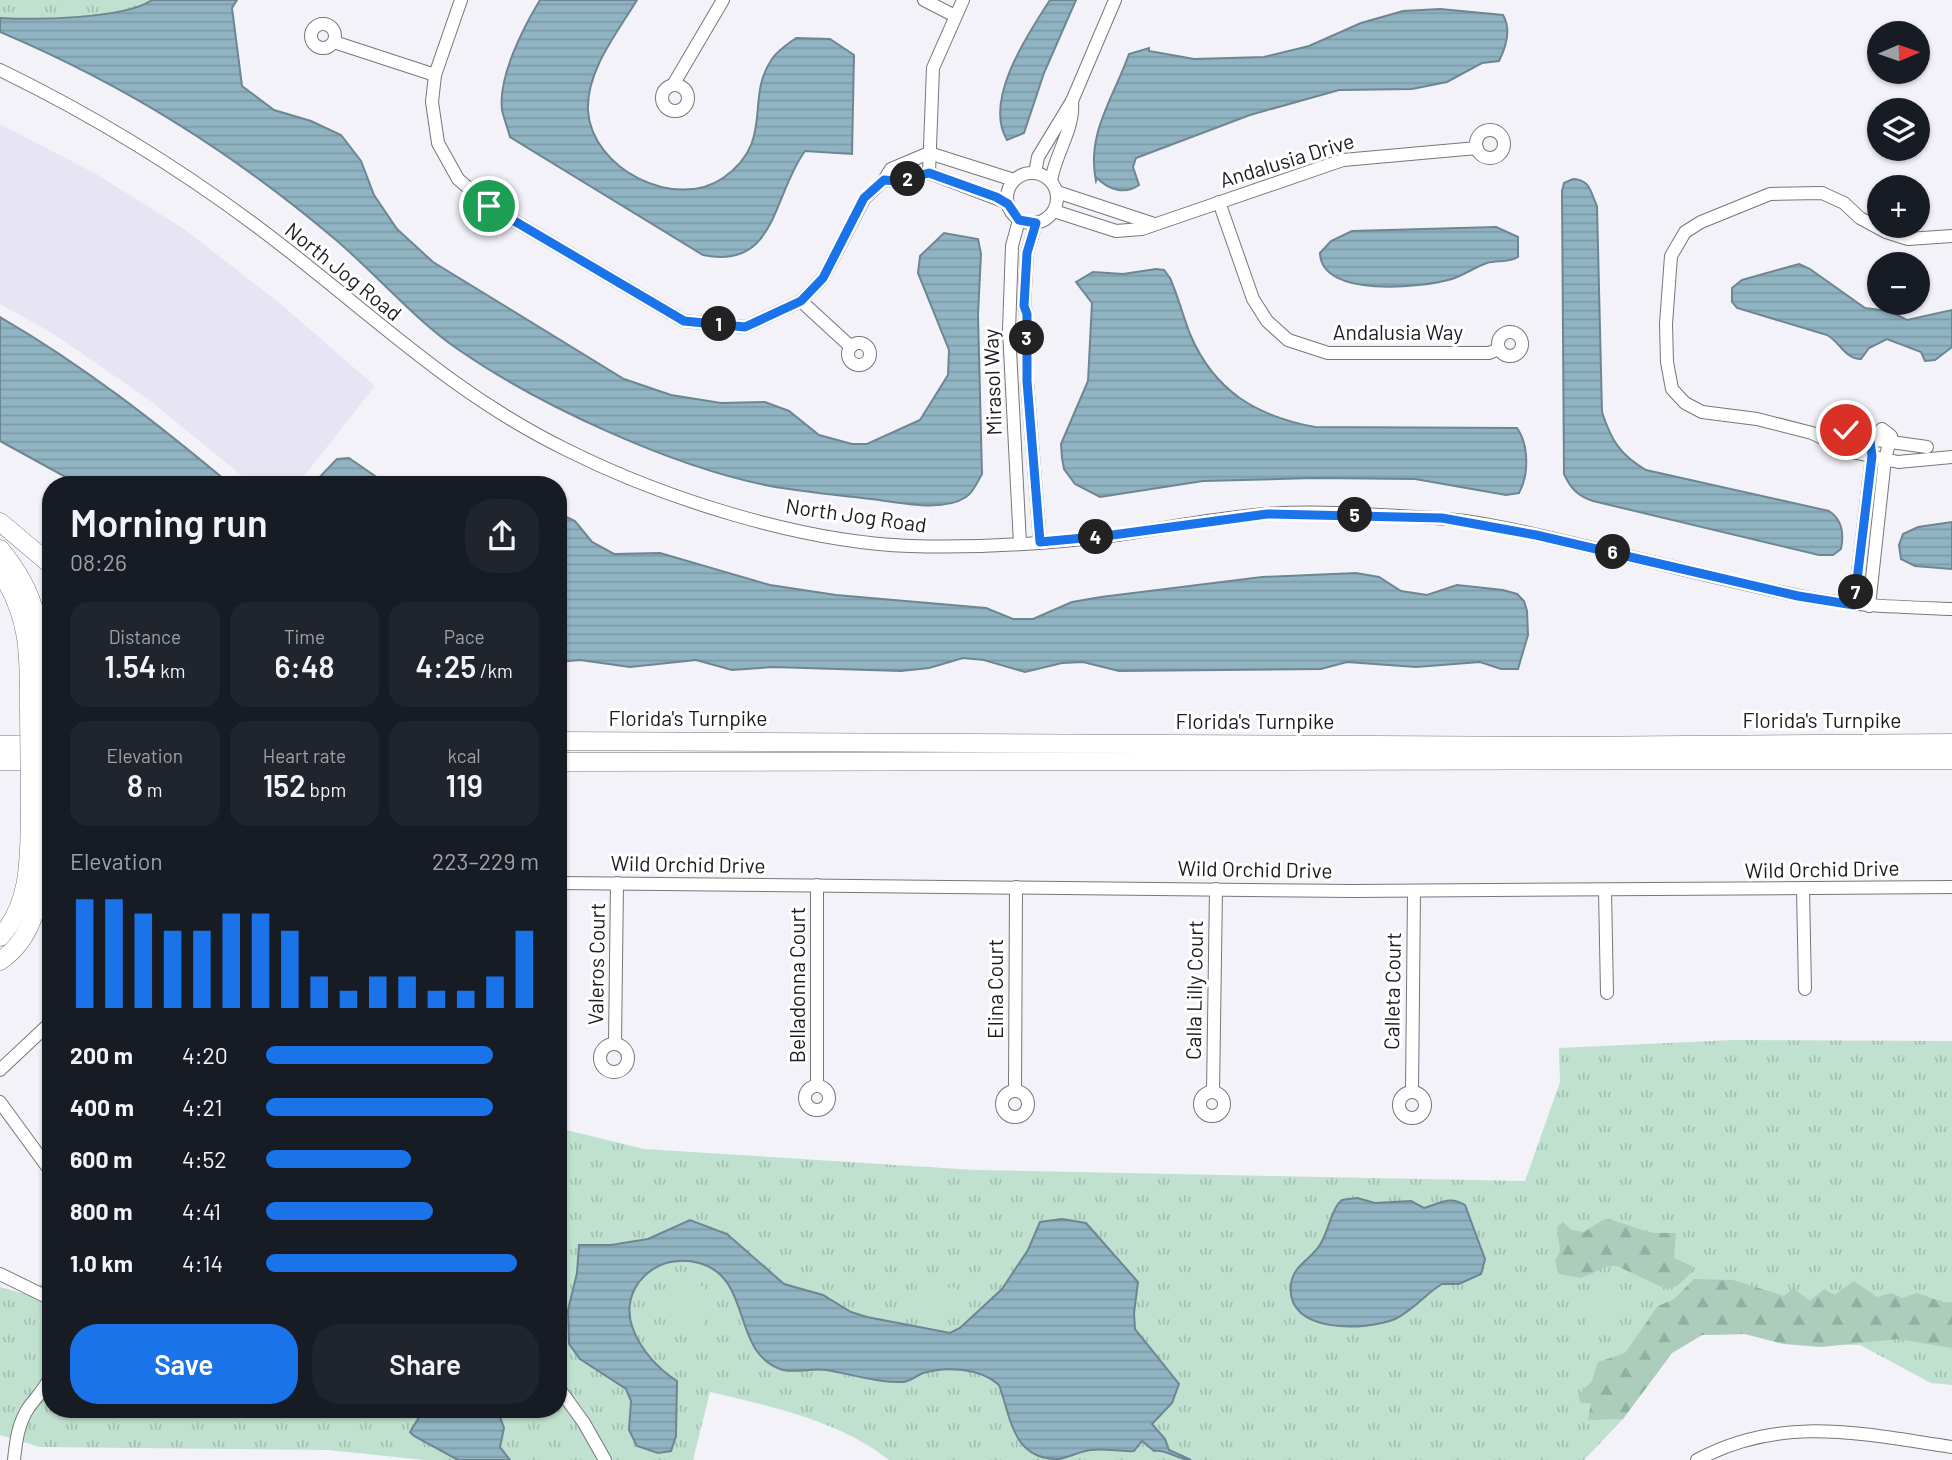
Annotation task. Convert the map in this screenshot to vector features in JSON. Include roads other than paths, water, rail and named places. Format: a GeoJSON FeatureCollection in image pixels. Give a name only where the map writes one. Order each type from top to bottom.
{"type":"FeatureCollection","features":[{"type":"Feature","properties":{"kind":"highway"},"geometry":{"type":"LineString","coordinates":[[0,522],[42,557]]}},
{"type":"Feature","properties":{"kind":"highway"},"geometry":{"type":"LineString","coordinates":[[0,549],[31,593],[39,626],[36,809],[41,887],[37,905],[21,937],[0,961]]}},
{"type":"Feature","properties":{"kind":"highway"},"geometry":{"type":"LineString","coordinates":[[0,571],[13,591],[29,641],[36,711]]}},
{"type":"Feature","properties":{"kind":"highway","name":"Florida's Turnpike"},"geometry":{"type":"LineString","coordinates":[[567,741],[1531,746],[1952,743]]}},
{"type":"Feature","properties":{"kind":"highway"},"geometry":{"type":"LineString","coordinates":[[1,758],[42,747]]}},
{"type":"Feature","properties":{"kind":"highway"},"geometry":{"type":"LineString","coordinates":[[1,758],[42,760]]}},
{"type":"Feature","properties":{"kind":"highway","name":"Florida's Turnpike"},"geometry":{"type":"LineString","coordinates":[[567,762],[1952,760]]}},
{"type":"Feature","properties":{"kind":"highway"},"geometry":{"type":"LineString","coordinates":[[0,937],[22,897],[36,809]]}},
{"type":"Feature","properties":{"kind":"street"},"geometry":{"type":"LineString","coordinates":[[461,0],[435,75],[432,102],[438,143],[458,179],[489,206],[684,321],[745,327],[801,301],[823,278],[864,198],[884,180],[891,169],[929,153],[1014,180]]}},
{"type":"Feature","properties":{"kind":"street"},"geometry":{"type":"LineString","coordinates":[[673,85],[723,0]]}},
{"type":"Feature","properties":{"kind":"street"},"geometry":{"type":"LineString","coordinates":[[924,0],[955,16]]}},
{"type":"Feature","properties":{"kind":"street"},"geometry":{"type":"LineString","coordinates":[[929,173],[933,68],[963,0]]}},
{"type":"Feature","properties":{"kind":"street"},"geometry":{"type":"LineString","coordinates":[[1035,173],[1038,157],[1072,101],[1115,0]]}},
{"type":"Feature","properties":{"kind":"street"},"geometry":{"type":"LineString","coordinates":[[334,43],[435,75]]}},
{"type":"Feature","properties":{"kind":"street","name":"North Jog Road"},"geometry":{"type":"LineString","coordinates":[[0,70],[80,111],[189,177],[287,249],[399,343],[499,414],[568,451],[643,484],[723,510],[803,531],[903,546],[1020,544],[1105,536],[1267,514],[1442,518],[1536,535],[1798,596],[1854,605],[1952,609]]}},
{"type":"Feature","properties":{"kind":"street"},"geometry":{"type":"LineString","coordinates":[[884,180],[897,181],[929,173],[1008,204],[1019,220],[1036,223],[1045,220],[1054,211],[1053,164],[1073,114],[1072,101]]}},
{"type":"Feature","properties":{"kind":"street","name":"Andalusia Drive"},"geometry":{"type":"LineString","coordinates":[[1054,211],[1116,231],[1154,225],[1343,160],[1477,148]]}},
{"type":"Feature","properties":{"kind":"street"},"geometry":{"type":"LineString","coordinates":[[1008,204],[1009,190],[1014,180],[1024,174],[1035,173],[1054,187],[1154,225]]}},
{"type":"Feature","properties":{"kind":"street"},"geometry":{"type":"LineString","coordinates":[[1928,452],[1881,458],[1852,452],[1828,436],[1757,419],[1702,412],[1685,403],[1672,388],[1667,362],[1667,273],[1675,245],[1685,232],[1701,222],[1770,194],[1822,194],[1844,203],[1860,218],[1897,236],[1914,239],[1952,236]]}},
{"type":"Feature","properties":{"kind":"street","name":"Andalusia Way"},"geometry":{"type":"LineString","coordinates":[[1219,202],[1253,299],[1267,321],[1288,340],[1328,353],[1489,353],[1499,349]]}},
{"type":"Feature","properties":{"kind":"street","name":"Mirasol Way"},"geometry":{"type":"LineString","coordinates":[[1019,220],[1012,246],[1009,330],[1020,544]]}},
{"type":"Feature","properties":{"kind":"street","name":"Mirasol Way"},"geometry":{"type":"LineString","coordinates":[[1036,223],[1031,241],[1033,288],[1032,306],[1027,314],[1027,381],[1040,542]]}},
{"type":"Feature","properties":{"kind":"street"},"geometry":{"type":"LineString","coordinates":[[801,301],[851,347]]}},
{"type":"Feature","properties":{"kind":"street"},"geometry":{"type":"LineString","coordinates":[[1828,436],[1846,430],[1868,440],[1952,457]]}},
{"type":"Feature","properties":{"kind":"street"},"geometry":{"type":"LineString","coordinates":[[1868,440],[1881,458],[1869,606]]}},
{"type":"Feature","properties":{"kind":"street"},"geometry":{"type":"LineString","coordinates":[[1854,605],[1881,458],[1891,443]]}},
{"type":"Feature","properties":{"kind":"street","name":"Wild Orchid Drive"},"geometry":{"type":"LineString","coordinates":[[567,883],[1413,891],[1952,887]]}},
{"type":"Feature","properties":{"kind":"street","name":"Valeros Court"},"geometry":{"type":"LineString","coordinates":[[615,1044],[617,883]]}},
{"type":"Feature","properties":{"kind":"street","name":"Belladonna Court"},"geometry":{"type":"LineString","coordinates":[[817,885],[817,1085]]}},
{"type":"Feature","properties":{"kind":"street","name":"Elina Court"},"geometry":{"type":"LineString","coordinates":[[1015,1091],[1016,887]]}},
{"type":"Feature","properties":{"kind":"street","name":"Calla Lilly Court"},"geometry":{"type":"LineString","coordinates":[[1213,1092],[1216,889]]}},
{"type":"Feature","properties":{"kind":"street"},"geometry":{"type":"LineString","coordinates":[[1803,889],[1805,989]]}},
{"type":"Feature","properties":{"kind":"street","name":"Calleta Court"},"geometry":{"type":"LineString","coordinates":[[1412,1092],[1413,891]]}},
{"type":"Feature","properties":{"kind":"street"},"geometry":{"type":"LineString","coordinates":[[1605,891],[1607,993]]}},
{"type":"Feature","properties":{"kind":"street"},"geometry":{"type":"LineString","coordinates":[[0,1070],[42,1030]]}},
{"type":"Feature","properties":{"kind":"street"},"geometry":{"type":"LineString","coordinates":[[0,1102],[42,1160]]}},
{"type":"Feature","properties":{"kind":"street"},"geometry":{"type":"LineString","coordinates":[[0,1274],[42,1294]]}},
{"type":"Feature","properties":{"kind":"street"},"geometry":{"type":"LineString","coordinates":[[14,1460],[18,1430],[42,1390]]}},
{"type":"Feature","properties":{"kind":"street"},"geometry":{"type":"LineString","coordinates":[[567,1399],[605,1460]]}},
{"type":"Feature","properties":{"kind":"street"},"geometry":{"type":"LineString","coordinates":[[1697,1460],[1727,1446],[1793,1430],[1848,1432],[1952,1447]]}},
{"type":"Feature","properties":{"kind":"water"},"geometry":{"type":"Polygon","coordinates":[[[152,0],[237,0],[232,8],[242,86],[274,110],[311,121],[341,135],[361,161],[374,195],[397,229],[433,262],[624,379],[671,395],[721,403],[765,402],[789,411],[819,435],[852,444],[867,444],[920,420],[948,375],[949,350],[918,273],[920,256],[944,233],[978,239],[981,254],[978,315],[982,474],[975,487],[969,495],[956,502],[933,505],[770,486],[692,465],[567,413],[492,371],[443,338],[336,240],[217,149],[91,74],[0,32],[0,18],[101,15],[152,0]]]}},
{"type":"Feature","properties":{"kind":"water"},"geometry":{"type":"Polygon","coordinates":[[[540,0],[637,0],[597,67],[588,111],[593,132],[604,151],[639,179],[660,187],[682,190],[704,187],[723,178],[739,164],[754,135],[764,74],[774,56],[796,38],[830,39],[854,55],[852,154],[805,151],[759,241],[746,251],[727,257],[703,255],[510,137],[502,110],[504,83],[519,38],[540,0]]]}},
{"type":"Feature","properties":{"kind":"water"},"geometry":{"type":"Polygon","coordinates":[[[1050,0],[1076,0],[1044,73],[1024,133],[1007,140],[1001,124],[1004,87],[1020,49],[1050,0]]]}},
{"type":"Feature","properties":{"kind":"water"},"geometry":{"type":"Polygon","coordinates":[[[1440,9],[1503,15],[1508,32],[1499,61],[1482,63],[1447,82],[1412,89],[1339,90],[1250,115],[1136,158],[1133,167],[1139,185],[1134,188],[1117,190],[1097,178],[1096,181],[1094,164],[1098,131],[1129,54],[1149,48],[1149,51],[1194,59],[1264,57],[1309,46],[1361,23],[1403,11],[1440,9]]]}},
{"type":"Feature","properties":{"kind":"water"},"geometry":{"type":"Polygon","coordinates":[[[1573,179],[1587,184],[1597,206],[1602,412],[1618,446],[1629,459],[1646,470],[1829,511],[1840,523],[1842,533],[1841,549],[1833,555],[1819,555],[1593,501],[1583,497],[1569,484],[1564,474],[1562,191],[1564,183],[1573,179]]]}},
{"type":"Feature","properties":{"kind":"water"},"geometry":{"type":"Polygon","coordinates":[[[1496,227],[1518,237],[1518,257],[1487,263],[1456,277],[1418,285],[1397,287],[1354,283],[1337,277],[1325,267],[1320,253],[1331,241],[1352,231],[1496,227]]]}},
{"type":"Feature","properties":{"kind":"water"},"geometry":{"type":"Polygon","coordinates":[[[1799,264],[1867,308],[1867,315],[1897,315],[1907,320],[1952,310],[1952,347],[1935,360],[1925,361],[1921,352],[1887,339],[1869,348],[1861,359],[1856,358],[1847,354],[1827,335],[1737,308],[1732,302],[1732,288],[1742,280],[1799,264]]]}},
{"type":"Feature","properties":{"kind":"water"},"geometry":{"type":"Polygon","coordinates":[[[1164,270],[1170,278],[1200,354],[1211,371],[1239,398],[1274,416],[1315,427],[1517,428],[1526,451],[1525,478],[1519,493],[1506,495],[1415,479],[1314,478],[1203,481],[1100,497],[1075,484],[1064,469],[1061,444],[1088,381],[1092,303],[1076,282],[1093,272],[1123,274],[1164,270]]]}},
{"type":"Feature","properties":{"kind":"water"},"geometry":{"type":"Polygon","coordinates":[[[0,317],[31,335],[119,396],[220,476],[64,476],[0,441],[0,317]]]}},
{"type":"Feature","properties":{"kind":"water"},"geometry":{"type":"Polygon","coordinates":[[[349,458],[375,476],[321,476],[337,459],[349,458]]]}},
{"type":"Feature","properties":{"kind":"water"},"geometry":{"type":"Polygon","coordinates":[[[567,517],[575,521],[592,542],[614,554],[660,553],[770,585],[836,595],[986,608],[1013,619],[1033,619],[1072,602],[1101,597],[1262,577],[1356,573],[1379,577],[1401,591],[1427,595],[1457,585],[1517,594],[1524,601],[1527,611],[1528,635],[1518,669],[1501,669],[1480,662],[1416,667],[1347,662],[1321,669],[1119,671],[1083,662],[1062,663],[1025,672],[984,660],[963,658],[929,668],[901,671],[773,667],[732,670],[696,660],[630,667],[580,660],[567,661],[567,517]]]}},
{"type":"Feature","properties":{"kind":"water"},"geometry":{"type":"Polygon","coordinates":[[[1952,522],[1952,569],[1915,566],[1901,559],[1899,545],[1903,534],[1918,527],[1952,522]]]}},
{"type":"Feature","properties":{"kind":"water"},"geometry":{"type":"Polygon","coordinates":[[[1357,1198],[1375,1203],[1411,1201],[1424,1208],[1449,1201],[1465,1205],[1485,1259],[1481,1274],[1459,1284],[1442,1284],[1401,1316],[1382,1323],[1366,1326],[1330,1325],[1301,1313],[1293,1301],[1292,1278],[1321,1243],[1338,1204],[1342,1200],[1357,1198]]]}},
{"type":"Feature","properties":{"kind":"water"},"geometry":{"type":"Polygon","coordinates":[[[1062,1219],[1086,1223],[1138,1282],[1135,1329],[1179,1384],[1172,1403],[1152,1424],[1165,1439],[1169,1450],[1191,1460],[1154,1451],[1142,1441],[1134,1451],[1096,1450],[1059,1459],[1043,1457],[1031,1452],[1016,1434],[999,1385],[992,1379],[973,1372],[942,1370],[923,1373],[907,1381],[894,1382],[826,1370],[783,1370],[766,1361],[755,1349],[728,1284],[716,1271],[699,1263],[669,1262],[656,1268],[636,1286],[631,1299],[633,1329],[645,1352],[677,1381],[676,1436],[671,1451],[658,1453],[637,1446],[629,1430],[631,1401],[626,1389],[580,1359],[569,1344],[568,1310],[577,1273],[579,1245],[611,1245],[648,1239],[690,1220],[727,1234],[784,1284],[823,1295],[851,1312],[867,1317],[950,1333],[960,1328],[1002,1289],[1028,1250],[1040,1222],[1062,1219]]]}},
{"type":"Feature","properties":{"kind":"water"},"geometry":{"type":"Polygon","coordinates":[[[419,1418],[500,1418],[504,1428],[500,1447],[510,1460],[458,1460],[410,1432],[419,1418]]]}}]}
